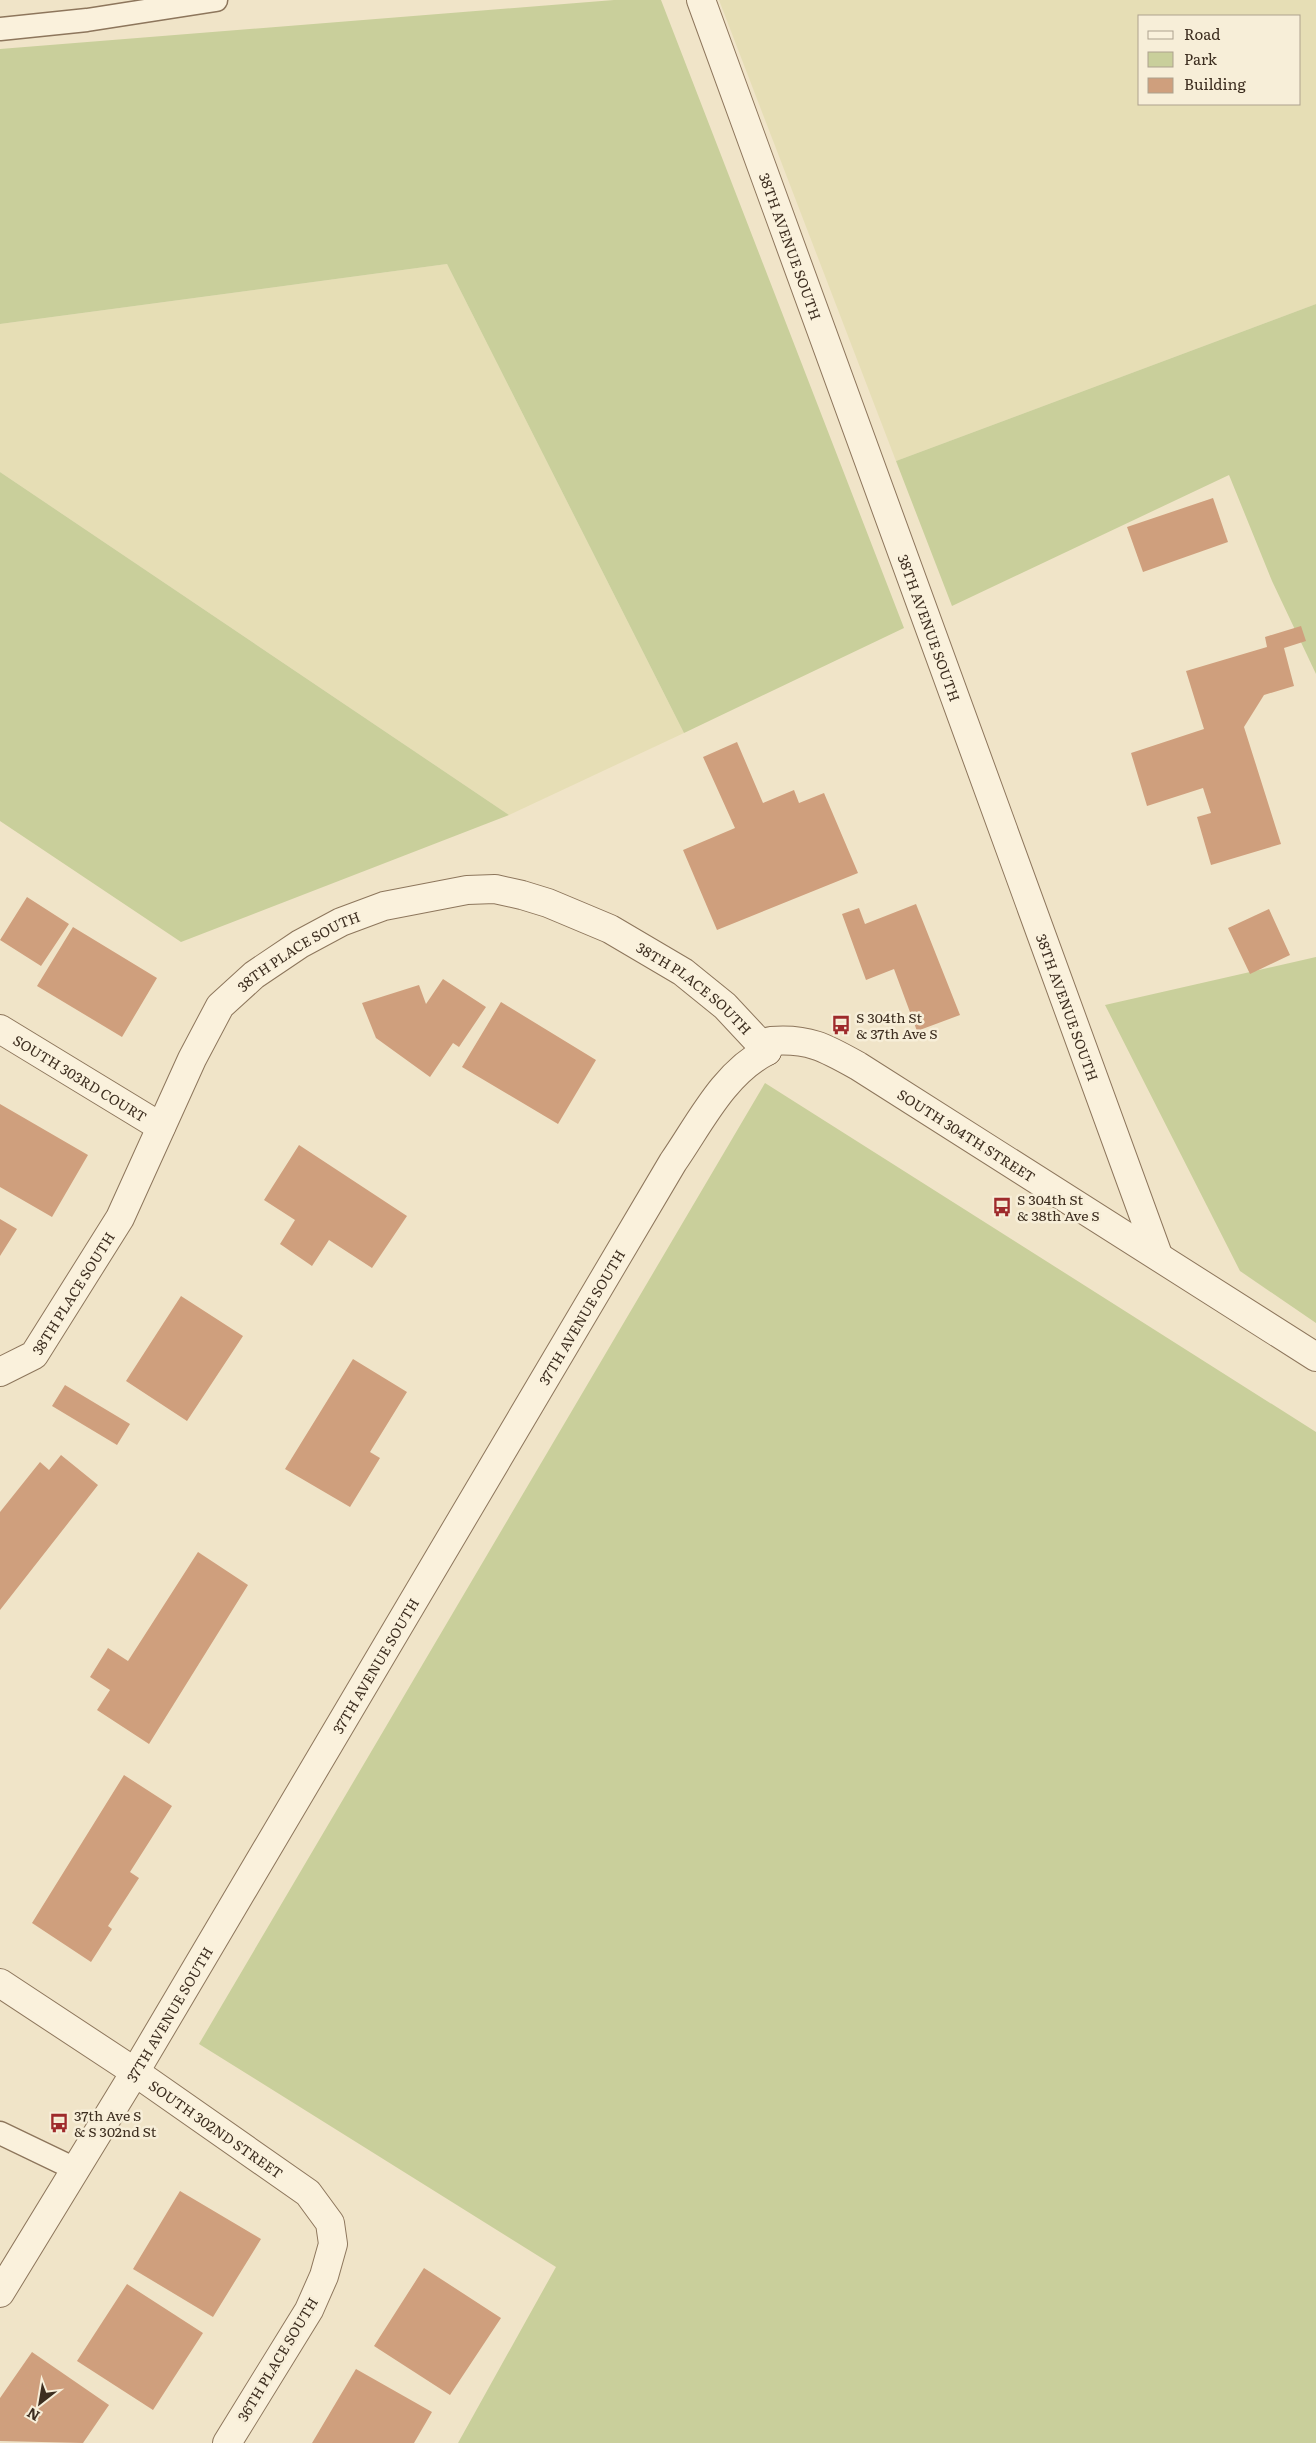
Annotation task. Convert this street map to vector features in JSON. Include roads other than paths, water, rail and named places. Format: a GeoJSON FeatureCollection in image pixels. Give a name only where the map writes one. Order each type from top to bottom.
{"type":"FeatureCollection","features":[{"type":"Feature","properties":{"kind":"street","name":"38TH AVENUE SOUTH"},"geometry":{"type":"LineString","coordinates":[[702,0],[1158,1255]]}},
{"type":"Feature","properties":{"kind":"street","name":"38TH PLACE SOUTH"},"geometry":{"type":"LineString","coordinates":[[0,1372],[34,1355],[120,1218],[192,1059],[220,1006],[254,975],[300,944],[341,922],[384,906],[467,890],[494,890],[522,895],[548,903],[610,930],[683,972],[706,989],[767,1051]]}},
{"type":"Feature","properties":{"kind":"street","name":"SOUTH 303RD COURT"},"geometry":{"type":"LineString","coordinates":[[0,1029],[161,1126]]}},
{"type":"Feature","properties":{"kind":"street","name":"SOUTH 304TH STREET"},"geometry":{"type":"LineString","coordinates":[[767,1051],[771,1041],[787,1040],[814,1043],[866,1070],[1316,1357]]}},
{"type":"Feature","properties":{"kind":"street","name":"37TH AVENUE SOUTH"},"geometry":{"type":"LineString","coordinates":[[0,2293],[134,2072],[674,1162],[724,1087],[738,1071],[767,1051]]}},
{"type":"Feature","properties":{"kind":"street","name":"SOUTH 302ND STREET"},"geometry":{"type":"LineString","coordinates":[[0,1983],[134,2072],[308,2193],[330,2223],[333,2244]]}},
{"type":"Feature","properties":{"kind":"street","name":"36TH PLACE SOUTH"},"geometry":{"type":"LineString","coordinates":[[227,2443],[309,2310],[324,2276],[333,2244]]}},
{"type":"Feature","properties":{"kind":"lane"},"geometry":{"type":"LineString","coordinates":[[0,29],[87,20],[216,0]]}},
{"type":"Feature","properties":{"kind":"lane"},"geometry":{"type":"LineString","coordinates":[[0,2133],[75,2169]]}},
{"type":"Feature","properties":{"kind":"place","name":"S 304th St & 37th Ave S"},"geometry":{"type":"Point","coordinates":[841,1025]}},
{"type":"Feature","properties":{"kind":"place","name":"S 304th St & 38th Ave S"},"geometry":{"type":"Point","coordinates":[1002,1207]}},
{"type":"Feature","properties":{"kind":"place","name":"37th Ave S & S 302nd St"},"geometry":{"type":"Point","coordinates":[59,2123]}}]}
